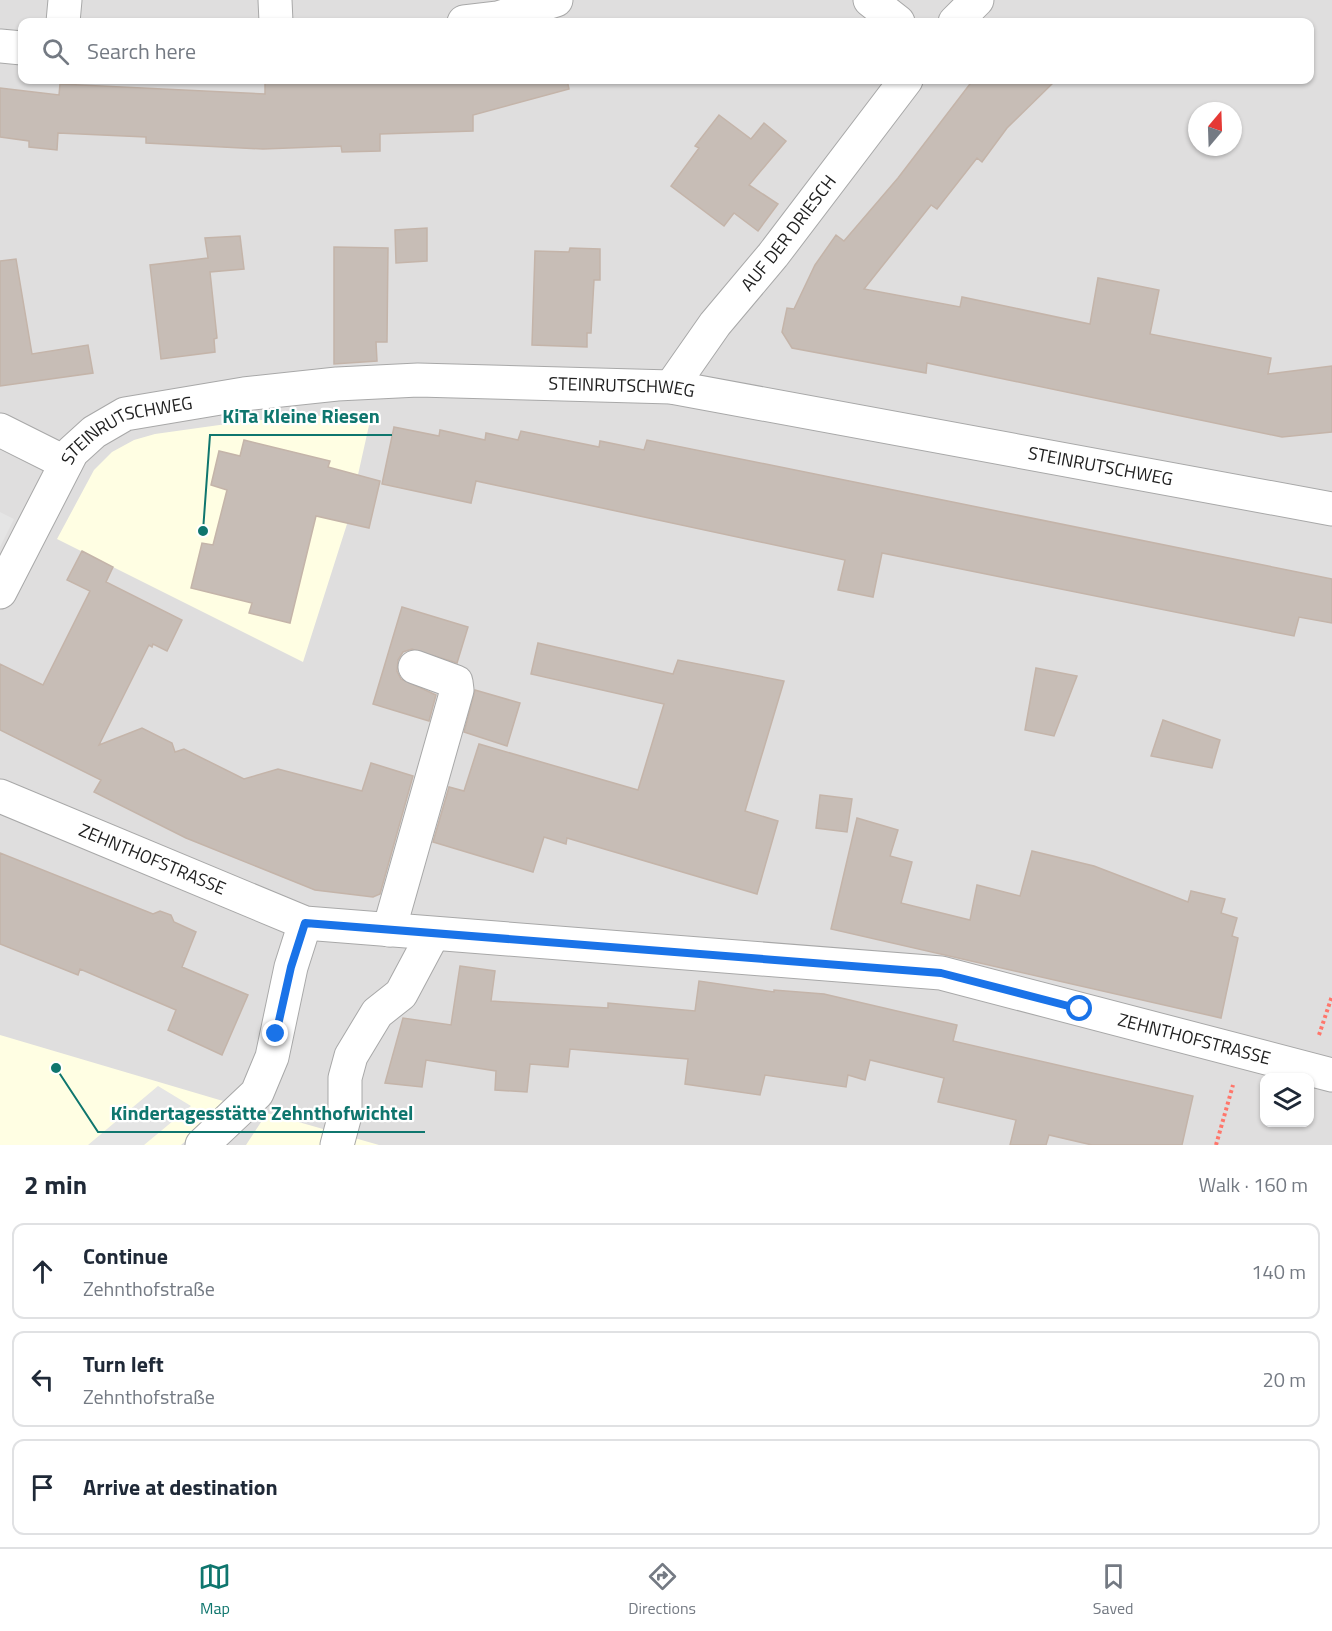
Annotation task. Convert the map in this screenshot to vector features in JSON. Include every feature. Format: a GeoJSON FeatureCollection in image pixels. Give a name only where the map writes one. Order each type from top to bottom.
{"type":"FeatureCollection","features":[{"type":"Feature","properties":{"kind":"street"},"geometry":{"type":"LineString","coordinates":[[63,18],[65,0]]}},
{"type":"Feature","properties":{"kind":"street"},"geometry":{"type":"LineString","coordinates":[[275,0],[276,18]]}},
{"type":"Feature","properties":{"kind":"street"},"geometry":{"type":"LineString","coordinates":[[474,18],[496,9],[556,0]]}},
{"type":"Feature","properties":{"kind":"street"},"geometry":{"type":"LineString","coordinates":[[870,0],[893,18]]}},
{"type":"Feature","properties":{"kind":"street"},"geometry":{"type":"LineString","coordinates":[[959,18],[977,0]]}},
{"type":"Feature","properties":{"kind":"street"},"geometry":{"type":"LineString","coordinates":[[0,46],[18,48]]}},
{"type":"Feature","properties":{"kind":"street","name":"AUF DER DRIESCH"},"geometry":{"type":"LineString","coordinates":[[671,387],[715,324],[773,255],[903,84]]}},
{"type":"Feature","properties":{"kind":"street","name":"STEINRUTSCHWEG"},"geometry":{"type":"LineString","coordinates":[[0,592],[72,452],[94,432],[125,414],[244,394],[337,384],[418,380],[671,387],[1332,509]]}},
{"type":"Feature","properties":{"kind":"street"},"geometry":{"type":"LineString","coordinates":[[0,430],[66,463]]}},
{"type":"Feature","properties":{"kind":"street"},"geometry":{"type":"LineString","coordinates":[[389,930],[457,690],[456,682],[415,667]]}},
{"type":"Feature","properties":{"kind":"street","name":"ZEHNTHOFSTRASSE"},"geometry":{"type":"LineString","coordinates":[[0,796],[305,923],[941,973],[1320,1072]]}},
{"type":"Feature","properties":{"kind":"street"},"geometry":{"type":"LineString","coordinates":[[202,1145],[257,1093],[272,1057],[291,967],[305,923]]}},
{"type":"Feature","properties":{"kind":"street"},"geometry":{"type":"LineString","coordinates":[[337,1145],[345,1115],[345,1078],[351,1056],[377,1013],[401,994],[433,934]]}},
{"type":"Feature","properties":{"kind":"path"},"geometry":{"type":"LineString","coordinates":[[1320,1072],[1332,996]]}},
{"type":"Feature","properties":{"kind":"path"},"geometry":{"type":"LineString","coordinates":[[1216,1145],[1242,1051]]}},
{"type":"Feature","properties":{"kind":"shaded area"},"geometry":{"type":"Polygon","coordinates":[[[0,0],[1332,0],[1332,1145],[0,1145],[0,0]]]}},
{"type":"Feature","properties":{"kind":"shaded area"},"geometry":{"type":"Polygon","coordinates":[[[372,412],[347,524],[303,662],[57,539],[94,470],[112,452],[134,440],[155,434],[248,421],[372,412]]]}},
{"type":"Feature","properties":{"kind":"shaded area"},"geometry":{"type":"Polygon","coordinates":[[[0,512],[14,519],[0,547],[0,512]]]}},
{"type":"Feature","properties":{"kind":"shaded area"},"geometry":{"type":"Polygon","coordinates":[[[0,1035],[223,1101],[200,1129],[181,1145],[0,1145],[0,1035]]]}},
{"type":"Feature","properties":{"kind":"shaded area"},"geometry":{"type":"Polygon","coordinates":[[[158,1086],[191,1106],[144,1145],[88,1145],[158,1086]]]}},
{"type":"Feature","properties":{"kind":"shaded area"},"geometry":{"type":"Polygon","coordinates":[[[267,1113],[379,1145],[246,1145],[267,1113]]]}},
{"type":"Feature","properties":{"kind":"building"},"geometry":{"type":"Polygon","coordinates":[[[60,84],[265,94],[265,84],[568,84],[569,89],[473,115],[473,131],[380,134],[380,151],[342,152],[341,146],[263,149],[146,143],[146,137],[58,133],[57,150],[29,147],[29,141],[0,137],[0,88],[59,95],[60,84]]]}},
{"type":"Feature","properties":{"kind":"building"},"geometry":{"type":"Polygon","coordinates":[[[970,84],[1052,84],[1007,128],[982,162],[977,158],[937,209],[931,205],[864,289],[960,307],[962,297],[1090,324],[1098,278],[1159,290],[1150,334],[1271,358],[1268,374],[1332,366],[1332,432],[1282,437],[927,363],[926,373],[792,348],[782,332],[787,308],[794,309],[815,265],[836,235],[844,241],[898,178],[970,84]]]}},
{"type":"Feature","properties":{"kind":"building"},"geometry":{"type":"Polygon","coordinates":[[[719,115],[751,139],[764,123],[786,141],[749,185],[778,204],[758,231],[734,213],[724,226],[671,186],[699,148],[695,146],[719,115]]]}},
{"type":"Feature","properties":{"kind":"building"},"geometry":{"type":"Polygon","coordinates":[[[427,228],[427,261],[396,263],[395,230],[427,228]]]}},
{"type":"Feature","properties":{"kind":"building"},"geometry":{"type":"Polygon","coordinates":[[[240,236],[244,269],[210,272],[217,338],[214,339],[215,352],[161,359],[150,265],[208,258],[205,238],[240,236]]]}},
{"type":"Feature","properties":{"kind":"building"},"geometry":{"type":"Polygon","coordinates":[[[334,247],[388,248],[387,342],[376,342],[377,361],[334,364],[334,247]]]}},
{"type":"Feature","properties":{"kind":"building"},"geometry":{"type":"Polygon","coordinates":[[[570,248],[600,249],[600,280],[594,280],[591,333],[587,333],[587,347],[532,345],[535,251],[569,252],[570,248]]]}},
{"type":"Feature","properties":{"kind":"building"},"geometry":{"type":"Polygon","coordinates":[[[16,259],[32,354],[88,345],[93,373],[0,386],[0,261],[16,259]]]}},
{"type":"Feature","properties":{"kind":"building"},"geometry":{"type":"Polygon","coordinates":[[[394,427],[439,436],[440,430],[485,440],[486,433],[518,440],[521,431],[599,447],[600,441],[644,450],[647,440],[1332,579],[1332,623],[1299,617],[1294,636],[882,553],[873,597],[838,590],[845,560],[476,481],[471,503],[382,484],[394,427]]]}},
{"type":"Feature","properties":{"kind":"building"},"geometry":{"type":"Polygon","coordinates":[[[244,440],[330,461],[328,467],[380,481],[369,528],[316,516],[290,623],[249,613],[252,603],[191,588],[202,543],[213,545],[227,490],[211,485],[219,451],[240,456],[244,440]]]}},
{"type":"Feature","properties":{"kind":"building"},"geometry":{"type":"Polygon","coordinates":[[[82,551],[113,567],[106,582],[182,620],[167,651],[153,644],[152,647],[149,645],[99,745],[142,728],[172,743],[175,752],[184,749],[244,779],[278,769],[362,791],[371,763],[413,776],[380,894],[373,897],[315,890],[186,838],[94,792],[101,780],[0,730],[0,664],[43,685],[90,591],[67,580],[82,551]]]}},
{"type":"Feature","properties":{"kind":"building"},"geometry":{"type":"Polygon","coordinates":[[[402,607],[468,627],[457,663],[412,649],[403,652],[398,660],[397,671],[401,679],[436,695],[429,721],[373,704],[402,607]]]}},
{"type":"Feature","properties":{"kind":"building"},"geometry":{"type":"Polygon","coordinates":[[[538,643],[673,674],[678,660],[784,681],[745,811],[778,821],[757,894],[567,838],[566,844],[544,837],[533,872],[433,842],[449,787],[464,791],[479,744],[638,790],[664,704],[531,674],[538,643]]]}},
{"type":"Feature","properties":{"kind":"building"},"geometry":{"type":"Polygon","coordinates":[[[1036,668],[1077,676],[1054,736],[1025,730],[1036,668]]]}},
{"type":"Feature","properties":{"kind":"building"},"geometry":{"type":"Polygon","coordinates":[[[475,690],[520,703],[507,746],[464,732],[475,690]]]}},
{"type":"Feature","properties":{"kind":"building"},"geometry":{"type":"Polygon","coordinates":[[[1163,720],[1220,740],[1212,768],[1151,756],[1163,720]]]}},
{"type":"Feature","properties":{"kind":"building"},"geometry":{"type":"Polygon","coordinates":[[[820,795],[852,799],[847,832],[816,828],[820,795]]]}},
{"type":"Feature","properties":{"kind":"building"},"geometry":{"type":"Polygon","coordinates":[[[857,818],[898,830],[890,856],[912,862],[901,903],[970,920],[977,885],[1020,896],[1032,851],[1094,866],[1188,902],[1191,891],[1225,899],[1221,913],[1237,918],[1232,936],[1238,938],[1221,1018],[831,929],[857,818]]]}},
{"type":"Feature","properties":{"kind":"building"},"geometry":{"type":"Polygon","coordinates":[[[0,853],[153,914],[160,911],[171,915],[174,922],[196,932],[182,967],[248,995],[222,1055],[168,1030],[176,1010],[80,969],[78,975],[0,944],[0,853]]]}},
{"type":"Feature","properties":{"kind":"building"},"geometry":{"type":"Polygon","coordinates":[[[460,966],[495,971],[491,1001],[608,1008],[608,1003],[695,1011],[699,981],[774,992],[774,990],[824,994],[957,1025],[953,1041],[1193,1096],[1182,1145],[1092,1145],[1049,1135],[1046,1145],[1010,1145],[1016,1120],[938,1102],[944,1078],[870,1060],[865,1080],[848,1075],[846,1087],[765,1075],[760,1095],[685,1084],[688,1059],[570,1049],[568,1067],[530,1064],[527,1092],[495,1090],[496,1071],[426,1060],[422,1087],[385,1083],[403,1018],[451,1025],[460,966]]]}},
{"type":"Feature","properties":{"kind":"place","name":"KiTa Kleine Riesen"},"geometry":{"type":"Point","coordinates":[203,531]}},
{"type":"Feature","properties":{"kind":"place","name":"Kindertagesstätte Zehnthofwichtel"},"geometry":{"type":"Point","coordinates":[56,1068]}},
{"type":"Feature","properties":{"kind":"route"},"geometry":{"type":"LineString","coordinates":[[276,1034],[291,967],[305,923],[619,950],[941,973],[1080,1009]]}}]}
